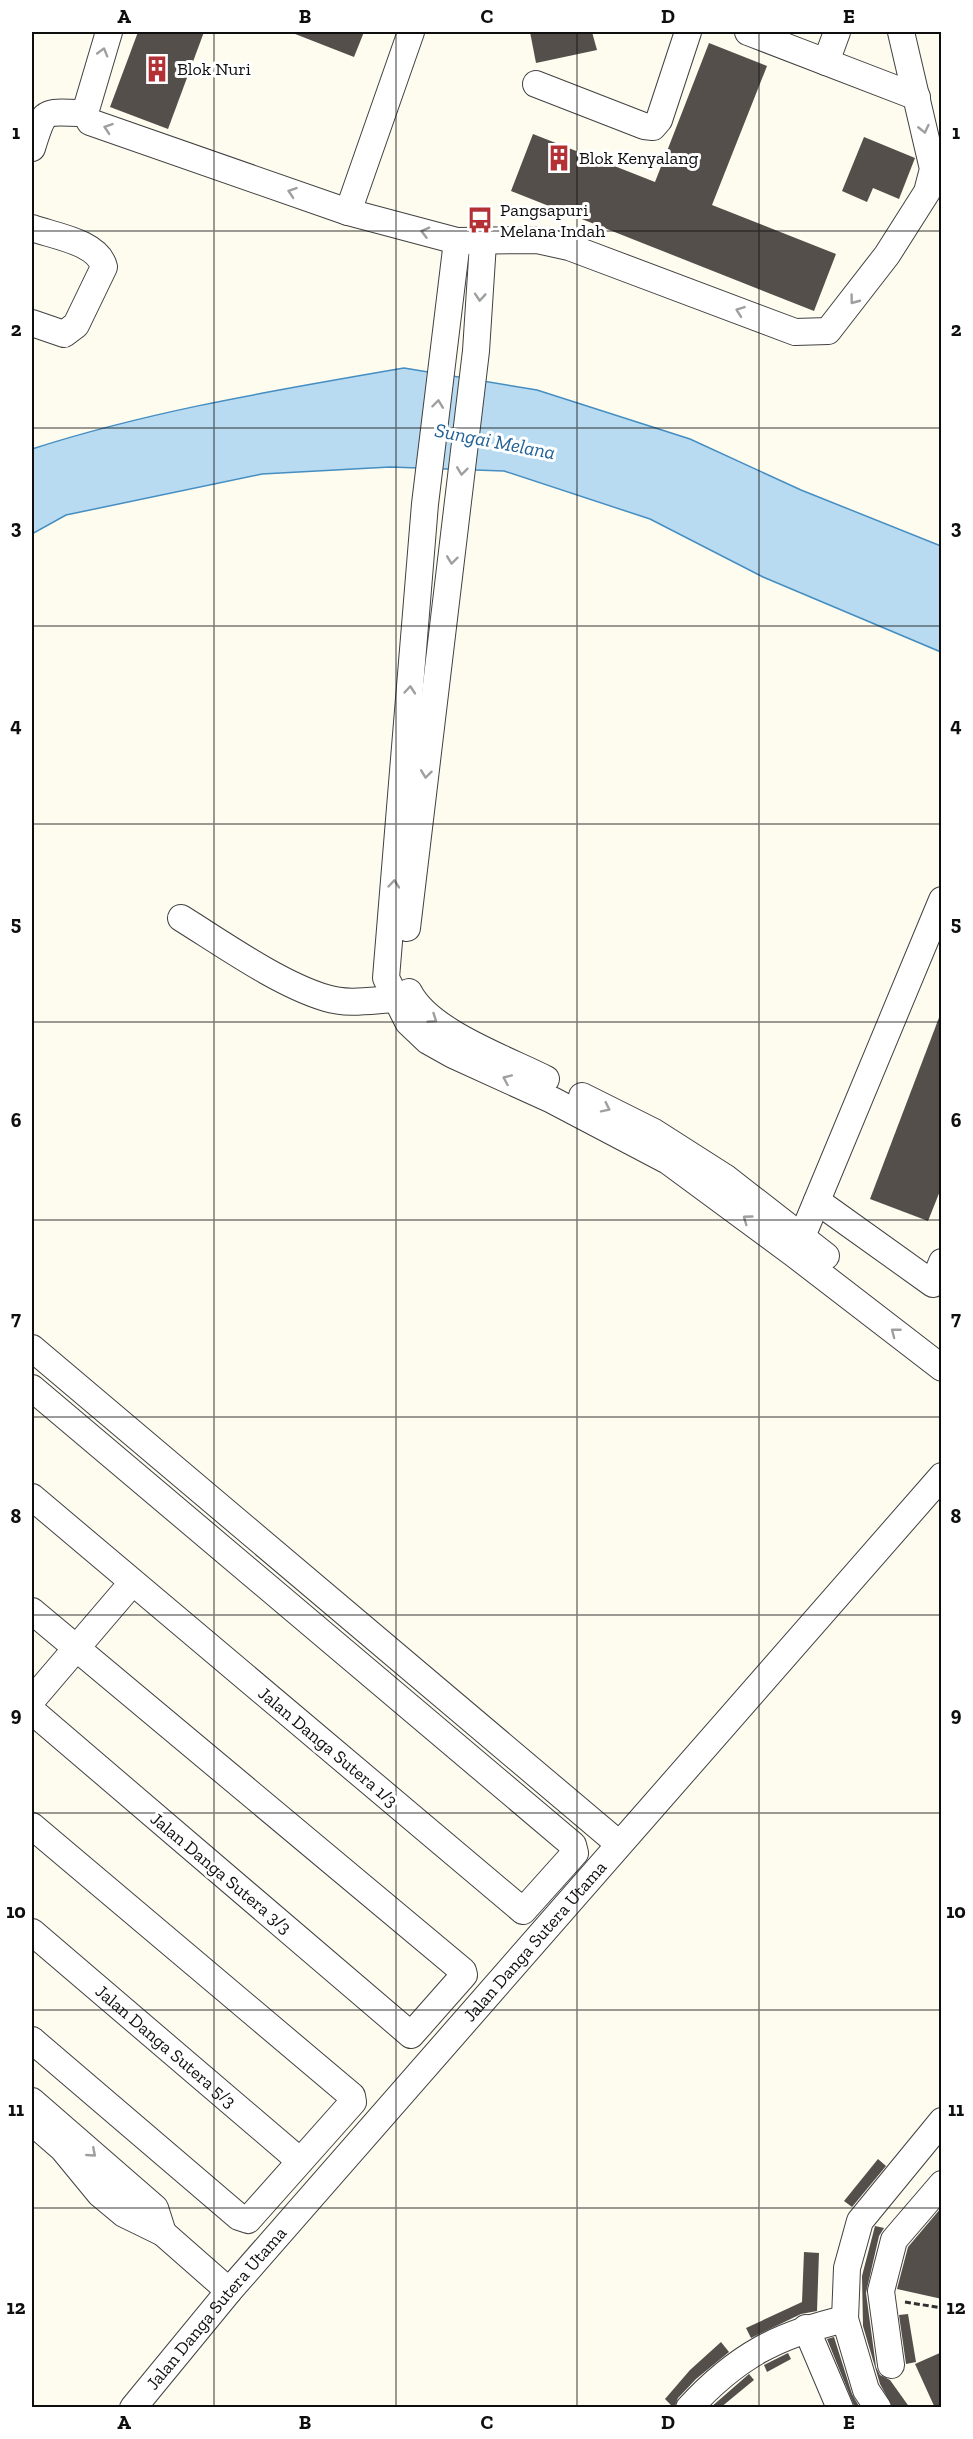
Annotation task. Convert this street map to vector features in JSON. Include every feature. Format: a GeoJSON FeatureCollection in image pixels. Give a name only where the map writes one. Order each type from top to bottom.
{"type":"FeatureCollection","features":[{"type":"Feature","properties":{"kind":"street"},"geometry":{"type":"LineString","coordinates":[[109,32],[85,113],[90,122],[348,212],[457,241],[483,243],[537,240],[568,247],[795,332],[828,331],[887,255],[927,192],[933,169],[901,32]]}},
{"type":"Feature","properties":{"kind":"street"},"geometry":{"type":"LineString","coordinates":[[348,212],[411,32]]}},
{"type":"Feature","properties":{"kind":"street"},"geometry":{"type":"LineString","coordinates":[[536,84],[644,126],[653,127],[658,120],[688,32]]}},
{"type":"Feature","properties":{"kind":"street"},"geometry":{"type":"LineString","coordinates":[[748,32],[917,97]]}},
{"type":"Feature","properties":{"kind":"street"},"geometry":{"type":"LineString","coordinates":[[826,62],[837,32]]}},
{"type":"Feature","properties":{"kind":"street"},"geometry":{"type":"LineString","coordinates":[[32,148],[41,119],[48,113],[85,113]]}},
{"type":"Feature","properties":{"kind":"street"},"geometry":{"type":"LineString","coordinates":[[32,228],[93,250],[102,258],[104,267],[76,326],[71,330],[64,333],[32,323]]}},
{"type":"Feature","properties":{"kind":"street"},"geometry":{"type":"LineString","coordinates":[[457,241],[425,504],[386,978],[408,1022],[428,1041],[453,1055],[552,1100],[668,1161],[798,1246],[942,1345]]}},
{"type":"Feature","properties":{"kind":"street"},"geometry":{"type":"LineString","coordinates":[[483,243],[476,351],[401,976],[411,997],[427,1016],[458,1035],[654,1132],[726,1178],[798,1246],[942,1368]]}},
{"type":"Feature","properties":{"kind":"street"},"geometry":{"type":"LineString","coordinates":[[798,1246],[942,900]]}},
{"type":"Feature","properties":{"kind":"street"},"geometry":{"type":"LineString","coordinates":[[181,918],[290,982],[327,999],[351,1002],[396,999]]}},
{"type":"Feature","properties":{"kind":"street"},"geometry":{"type":"LineString","coordinates":[[817,1201],[939,1279]]}},
{"type":"Feature","properties":{"kind":"street"},"geometry":{"type":"LineString","coordinates":[[32,1348],[619,1844]]}},
{"type":"Feature","properties":{"kind":"street","name":"Jalan Danga Sutera 1/3"},"geometry":{"type":"LineString","coordinates":[[32,1388],[573,1845],[574,1853],[524,1911],[32,1497]]}},
{"type":"Feature","properties":{"kind":"street","name":"Jalan Danga Sutera Utama"},"geometry":{"type":"LineString","coordinates":[[133,2408],[229,2291],[942,1476]]}},
{"type":"Feature","properties":{"kind":"street"},"geometry":{"type":"LineString","coordinates":[[32,1700],[132,1583]]}},
{"type":"Feature","properties":{"kind":"street"},"geometry":{"type":"LineString","coordinates":[[32,1611],[75,1649]]}},
{"type":"Feature","properties":{"kind":"street","name":"Jalan Danga Sutera 3/3"},"geometry":{"type":"LineString","coordinates":[[32,1712],[411,2036],[464,1975],[463,1971],[75,1649]]}},
{"type":"Feature","properties":{"kind":"street"},"geometry":{"type":"LineString","coordinates":[[32,1826],[352,2096],[353,2102],[248,2220],[239,2217],[32,2040]]}},
{"type":"Feature","properties":{"kind":"street","name":"Jalan Danga Sutera 5/3"},"geometry":{"type":"LineString","coordinates":[[32,1932],[300,2161]]}},
{"type":"Feature","properties":{"kind":"street"},"geometry":{"type":"LineString","coordinates":[[32,2101],[155,2208],[163,2234]]}},
{"type":"Feature","properties":{"kind":"street"},"geometry":{"type":"LineString","coordinates":[[878,2408],[866,2390],[845,2319],[847,2268],[860,2221],[942,2121]]}},
{"type":"Feature","properties":{"kind":"street"},"geometry":{"type":"LineString","coordinates":[[32,2122],[63,2148],[100,2194],[124,2214],[163,2234],[229,2291]]}},
{"type":"Feature","properties":{"kind":"street"},"geometry":{"type":"LineString","coordinates":[[891,2365],[881,2291],[894,2240],[942,2184]]}},
{"type":"Feature","properties":{"kind":"street"},"geometry":{"type":"LineString","coordinates":[[689,2408],[717,2377],[746,2356],[806,2328],[845,2319]]}},
{"type":"Feature","properties":{"kind":"street"},"geometry":{"type":"LineString","coordinates":[[806,2328],[840,2408]]}},
{"type":"Feature","properties":{"kind":"path"},"geometry":{"type":"LineString","coordinates":[[882,2299],[941,2309]]}},
{"type":"Feature","properties":{"kind":"water","name":"Sungai Melana"},"geometry":{"type":"Polygon","coordinates":[[[404,368],[537,390],[690,439],[801,490],[941,546],[941,652],[763,577],[650,519],[504,471],[390,467],[262,474],[66,515],[32,534],[32,449],[170,412],[404,368]]]}},
{"type":"Feature","properties":{"kind":"building","name":"Blok Nuri"},"geometry":{"type":"Polygon","coordinates":[[[138,32],[204,32],[168,129],[110,107],[138,32]]]}},
{"type":"Feature","properties":{"kind":"building","name":"Blok Nuri"},"geometry":{"type":"Polygon","coordinates":[[[290,32],[364,32],[354,57],[290,32]]]}},
{"type":"Feature","properties":{"kind":"building"},"geometry":{"type":"Polygon","coordinates":[[[530,32],[592,32],[597,50],[536,63],[530,32]]]}},
{"type":"Feature","properties":{"kind":"building","name":"Blok Kenyalang"},"geometry":{"type":"Polygon","coordinates":[[[709,43],[767,66],[712,205],[836,254],[814,311],[511,191],[533,134],[655,182],[709,43]]]}},
{"type":"Feature","properties":{"kind":"building"},"geometry":{"type":"Polygon","coordinates":[[[864,137],[915,158],[899,199],[873,188],[867,202],[842,191],[864,137]]]}},
{"type":"Feature","properties":{"kind":"building"},"geometry":{"type":"Polygon","coordinates":[[[940,1015],[942,1186],[928,1221],[870,1199],[940,1015]]]}},
{"type":"Feature","properties":{"kind":"building"},"geometry":{"type":"Polygon","coordinates":[[[878,2159],[886,2166],[852,2207],[844,2201],[878,2159]]]}},
{"type":"Feature","properties":{"kind":"building"},"geometry":{"type":"Polygon","coordinates":[[[941,2208],[942,2299],[897,2289],[908,2247],[941,2208]]]}},
{"type":"Feature","properties":{"kind":"building"},"geometry":{"type":"Polygon","coordinates":[[[875,2226],[884,2228],[879,2236],[866,2293],[876,2367],[880,2375],[890,2380],[910,2408],[893,2408],[880,2384],[863,2326],[862,2276],[875,2226]]]}},
{"type":"Feature","properties":{"kind":"building"},"geometry":{"type":"Polygon","coordinates":[[[804,2252],[819,2253],[817,2311],[801,2314],[751,2338],[746,2328],[802,2302],[804,2252]]]}},
{"type":"Feature","properties":{"kind":"building"},"geometry":{"type":"Polygon","coordinates":[[[908,2314],[916,2362],[906,2364],[899,2315],[908,2314]]]}},
{"type":"Feature","properties":{"kind":"building"},"geometry":{"type":"Polygon","coordinates":[[[834,2337],[852,2394],[860,2408],[855,2408],[827,2339],[834,2337]]]}},
{"type":"Feature","properties":{"kind":"building"},"geometry":{"type":"Polygon","coordinates":[[[721,2342],[729,2352],[696,2379],[678,2398],[674,2408],[665,2399],[690,2370],[721,2342]]]}},
{"type":"Feature","properties":{"kind":"building"},"geometry":{"type":"Polygon","coordinates":[[[942,2352],[942,2408],[935,2408],[915,2364],[942,2352]]]}},
{"type":"Feature","properties":{"kind":"building"},"geometry":{"type":"Polygon","coordinates":[[[788,2353],[791,2359],[767,2372],[764,2365],[788,2353]]]}},
{"type":"Feature","properties":{"kind":"building"},"geometry":{"type":"Polygon","coordinates":[[[749,2374],[754,2380],[720,2408],[710,2408],[749,2374]]]}},
{"type":"Feature","properties":{"kind":"place","name":"Blok Nuri"},"geometry":{"type":"Point","coordinates":[157,69]}},
{"type":"Feature","properties":{"kind":"place","name":"Blok Kenyalang"},"geometry":{"type":"Point","coordinates":[559,158]}},
{"type":"Feature","properties":{"kind":"place","name":"Pangsapuri Melana Indah"},"geometry":{"type":"Point","coordinates":[480,220]}}]}
